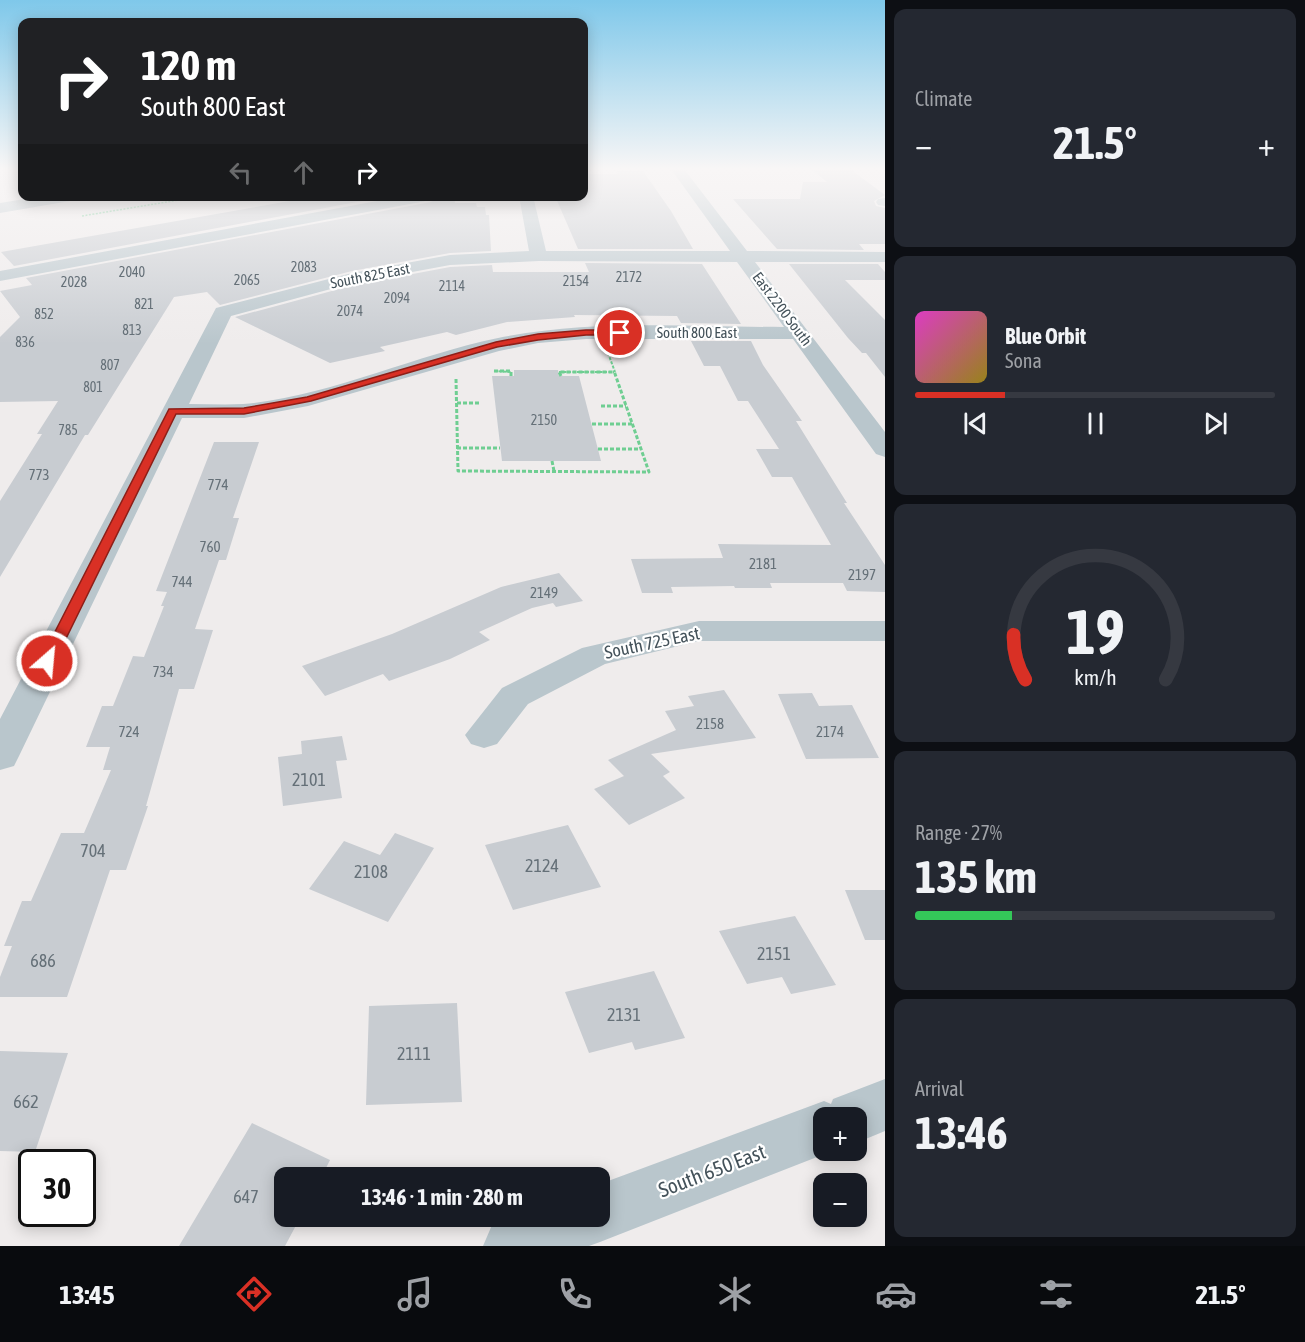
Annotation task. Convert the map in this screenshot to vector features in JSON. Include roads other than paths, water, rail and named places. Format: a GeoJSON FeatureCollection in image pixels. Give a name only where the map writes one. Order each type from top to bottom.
{"type":"FeatureCollection","features":[{"type":"Feature","properties":{"kind":"street"},"geometry":{"type":"LineString","coordinates":[[0,276],[263,227]]}},
{"type":"Feature","properties":{"kind":"street"},"geometry":{"type":"LineString","coordinates":[[533,227],[539,256]]}},
{"type":"Feature","properties":{"kind":"street","name":"East 2200 South"},"geometry":{"type":"LineString","coordinates":[[720,227],[885,449]]}},
{"type":"Feature","properties":{"kind":"street","name":"South 825 East"},"geometry":{"type":"LineString","coordinates":[[173,411],[223,312],[352,278],[450,260],[539,256],[885,257]]}},
{"type":"Feature","properties":{"kind":"street","name":"South 800 East"},"geometry":{"type":"LineString","coordinates":[[173,411],[244,411],[308,399],[496,345],[538,337],[586,333],[800,333]]}},
{"type":"Feature","properties":{"kind":"street"},"geometry":{"type":"LineString","coordinates":[[0,756],[8,724],[173,411]]}},
{"type":"Feature","properties":{"kind":"street","name":"South 725 East"},"geometry":{"type":"LineString","coordinates":[[484,735],[515,696],[594,656],[699,631],[885,631]]}},
{"type":"Feature","properties":{"kind":"street"},"geometry":{"type":"LineString","coordinates":[[867,1112],[885,1105]]}},
{"type":"Feature","properties":{"kind":"street","name":"South 650 East"},"geometry":{"type":"LineString","coordinates":[[610,1209],[813,1132]]}},
{"type":"Feature","properties":{"kind":"street"},"geometry":{"type":"LineString","coordinates":[[513,1246],[562,1227]]}}]}
